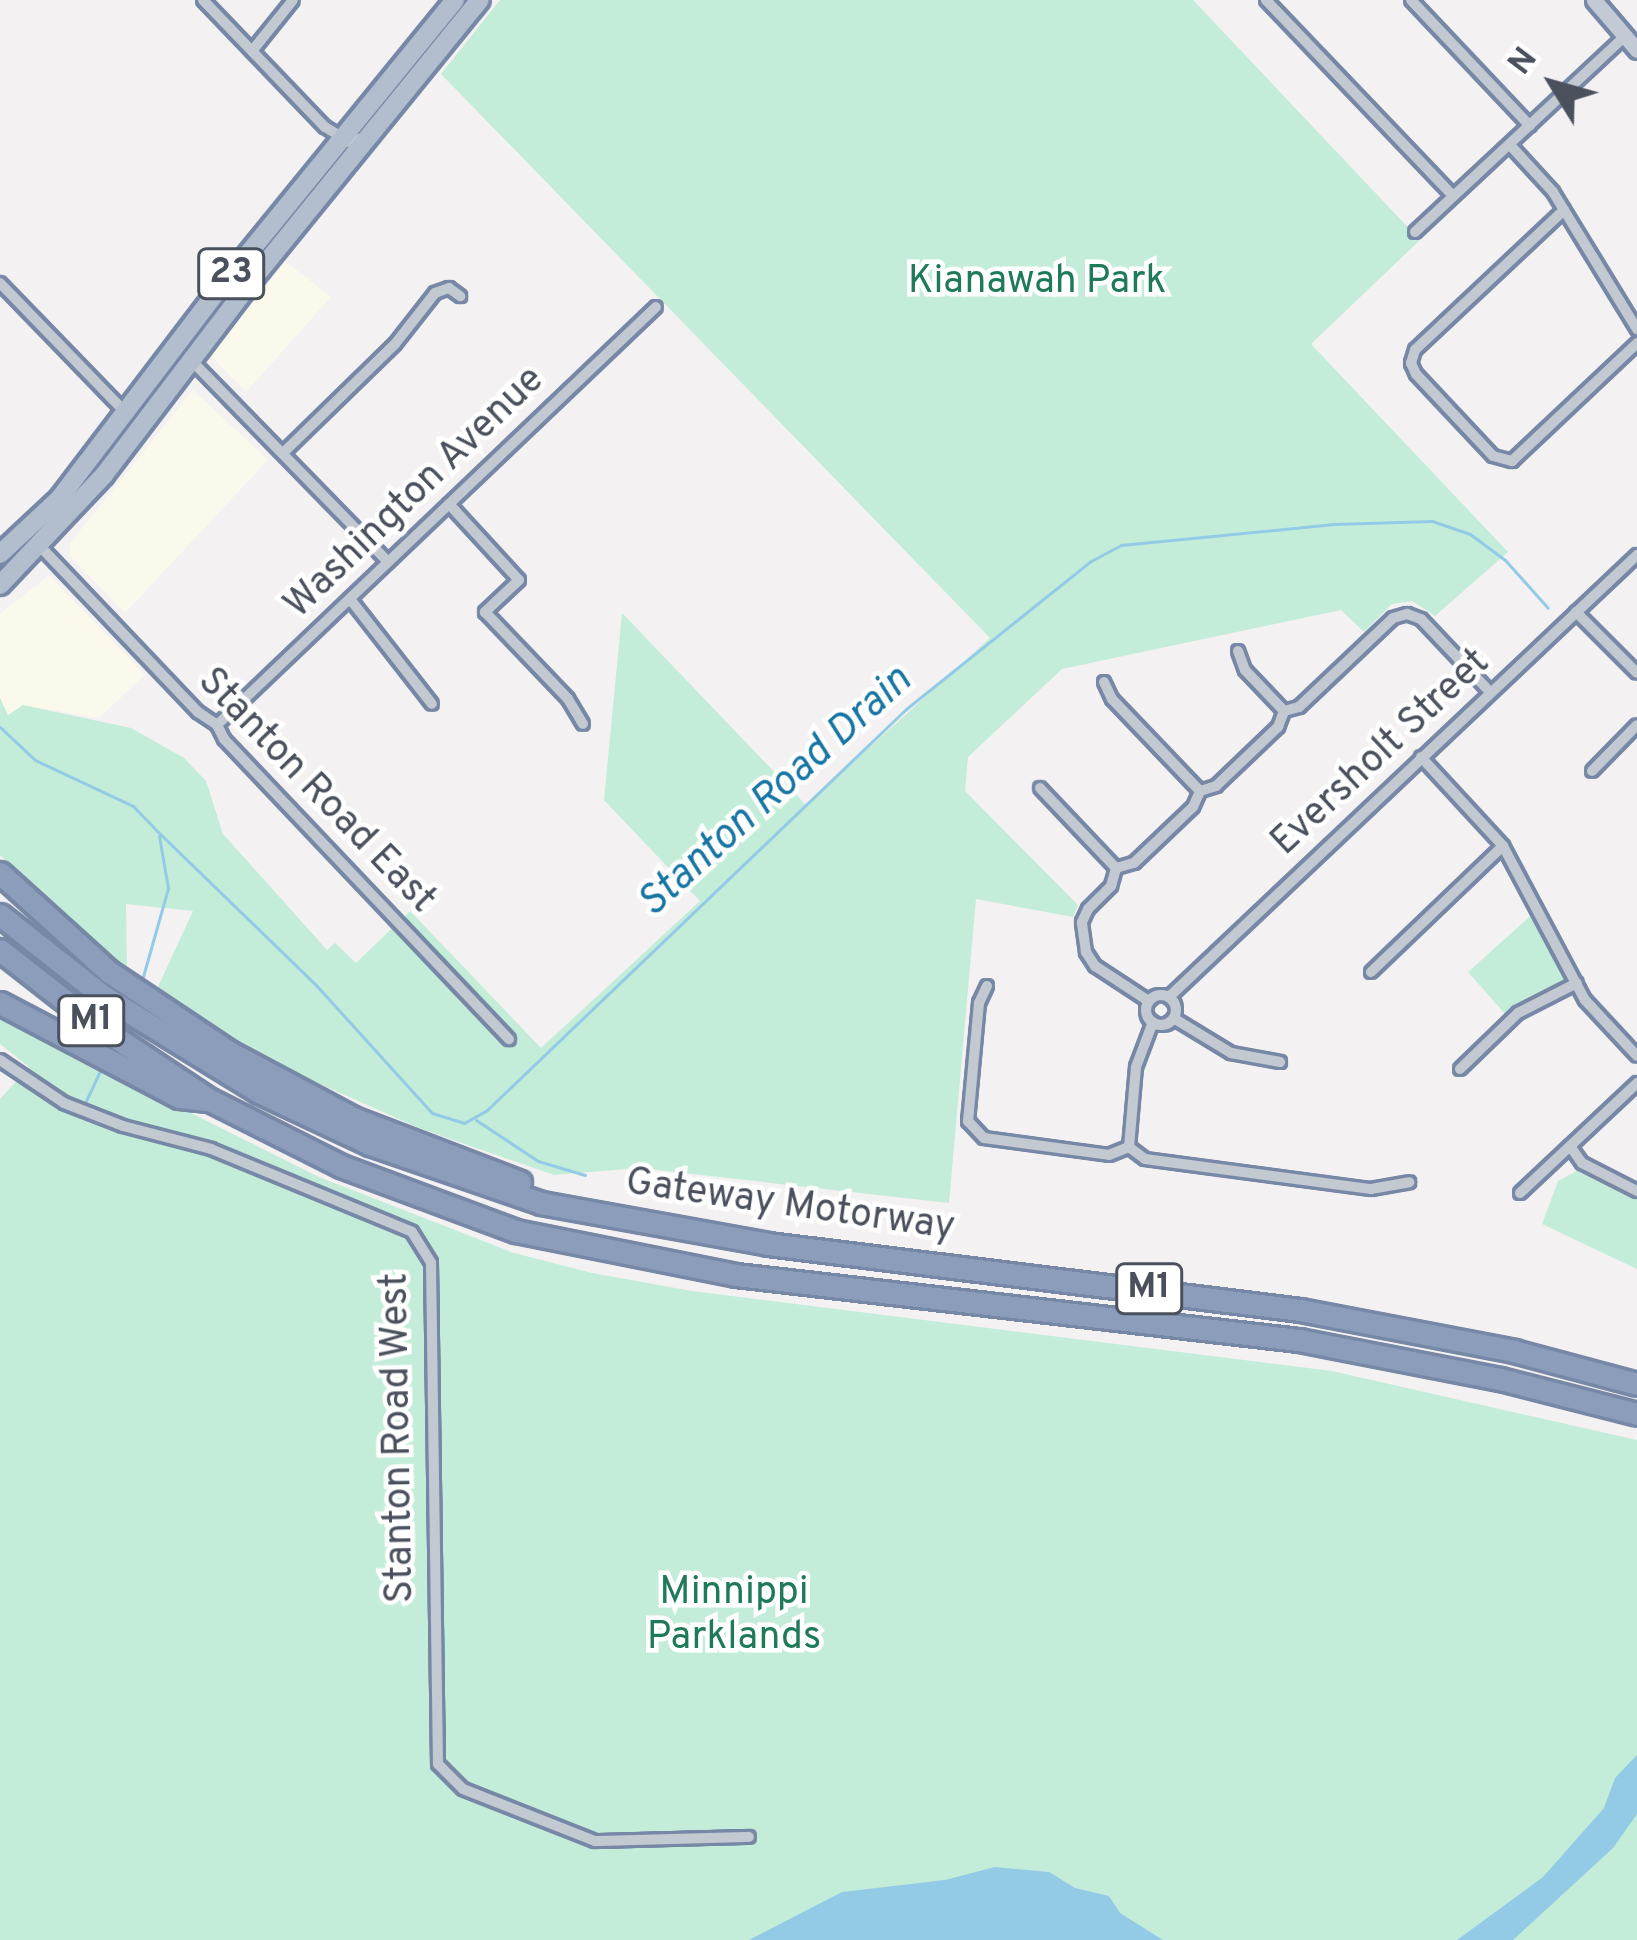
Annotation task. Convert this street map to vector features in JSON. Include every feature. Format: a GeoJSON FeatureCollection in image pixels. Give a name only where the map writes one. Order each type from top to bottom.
{"type":"FeatureCollection","features":[{"type":"Feature","properties":{"kind":"highway"},"geometry":{"type":"LineString","coordinates":[[0,873],[107,971],[183,1024],[284,1084],[462,1163],[641,1214],[656,1226]]}},
{"type":"Feature","properties":{"kind":"highway","name":"Gateway Motorway"},"geometry":{"type":"LineString","coordinates":[[0,915],[142,1023],[310,1117],[490,1188],[584,1214],[656,1226],[1300,1310],[1514,1352],[1637,1384]]}},
{"type":"Feature","properties":{"kind":"highway","name":"Gateway Motorway"},"geometry":{"type":"LineString","coordinates":[[0,950],[91,1021],[210,1100],[390,1187],[574,1246],[736,1275],[1299,1340],[1500,1379],[1637,1414]]}},
{"type":"Feature","properties":{"kind":"highway"},"geometry":{"type":"LineString","coordinates":[[0,1003],[179,1097],[210,1100]]}},
{"type":"Feature","properties":{"kind":"main road","name":"23"},"geometry":{"type":"LineString","coordinates":[[0,585],[133,420],[340,137],[455,0]]}},
{"type":"Feature","properties":{"kind":"main road","name":"23"},"geometry":{"type":"LineString","coordinates":[[133,420],[191,360],[480,0]]}},
{"type":"Feature","properties":{"kind":"main road"},"geometry":{"type":"LineString","coordinates":[[1594,0],[1637,50]]}},
{"type":"Feature","properties":{"kind":"main road","name":"23"},"geometry":{"type":"LineString","coordinates":[[0,554],[34,540]]}},
{"type":"Feature","properties":{"kind":"street"},"geometry":{"type":"LineString","coordinates":[[203,0],[340,137],[350,142],[369,136]]}},
{"type":"Feature","properties":{"kind":"street"},"geometry":{"type":"LineString","coordinates":[[252,51],[292,0]]}},
{"type":"Feature","properties":{"kind":"street"},"geometry":{"type":"LineString","coordinates":[[1267,0],[1453,196]]}},
{"type":"Feature","properties":{"kind":"street"},"geometry":{"type":"LineString","coordinates":[[1411,0],[1529,126]]}},
{"type":"Feature","properties":{"kind":"street"},"geometry":{"type":"LineString","coordinates":[[1414,232],[1626,35]]}},
{"type":"Feature","properties":{"kind":"street"},"geometry":{"type":"LineString","coordinates":[[1510,145],[1564,210],[1637,329]]}},
{"type":"Feature","properties":{"kind":"street"},"geometry":{"type":"LineString","coordinates":[[1564,210],[1415,350],[1411,363],[1416,374],[1493,456],[1512,461],[1637,343]]}},
{"type":"Feature","properties":{"kind":"street"},"geometry":{"type":"LineString","coordinates":[[0,283],[133,420]]}},
{"type":"Feature","properties":{"kind":"street"},"geometry":{"type":"LineString","coordinates":[[284,452],[395,344],[436,293],[448,288],[460,296]]}},
{"type":"Feature","properties":{"kind":"street","name":"Washington Avenue"},"geometry":{"type":"LineString","coordinates":[[217,724],[656,307]]}},
{"type":"Feature","properties":{"kind":"street"},"geometry":{"type":"LineString","coordinates":[[191,360],[388,562]]}},
{"type":"Feature","properties":{"kind":"street"},"geometry":{"type":"LineString","coordinates":[[449,504],[519,580],[485,612],[568,699],[583,724]]}},
{"type":"Feature","properties":{"kind":"street","name":"Stanton Road East"},"geometry":{"type":"LineString","coordinates":[[34,540],[198,712],[217,724],[224,739],[508,1039]]}},
{"type":"Feature","properties":{"kind":"street","name":"Eversholt Street"},"geometry":{"type":"LineString","coordinates":[[1169,997],[1637,555]]}},
{"type":"Feature","properties":{"kind":"street"},"geometry":{"type":"LineString","coordinates":[[350,599],[432,704]]}},
{"type":"Feature","properties":{"kind":"street"},"geometry":{"type":"LineString","coordinates":[[1576,613],[1637,674]]}},
{"type":"Feature","properties":{"kind":"street"},"geometry":{"type":"LineString","coordinates":[[1116,868],[1134,863],[1193,807],[1200,791],[1216,786],[1277,727],[1284,711],[1299,706],[1393,618],[1407,614],[1421,619],[1490,692]]}},
{"type":"Feature","properties":{"kind":"street"},"geometry":{"type":"LineString","coordinates":[[1238,651],[1245,670],[1284,711]]}},
{"type":"Feature","properties":{"kind":"street"},"geometry":{"type":"LineString","coordinates":[[1104,682],[1112,699],[1200,791]]}},
{"type":"Feature","properties":{"kind":"street"},"geometry":{"type":"LineString","coordinates":[[1592,771],[1637,725]]}},
{"type":"Feature","properties":{"kind":"street"},"geometry":{"type":"LineString","coordinates":[[1421,758],[1504,845],[1577,983],[1598,1015],[1637,1056]]}},
{"type":"Feature","properties":{"kind":"street"},"geometry":{"type":"LineString","coordinates":[[1040,788],[1116,868]]}},
{"type":"Feature","properties":{"kind":"street"},"geometry":{"type":"LineString","coordinates":[[1371,972],[1504,845]]}},
{"type":"Feature","properties":{"kind":"street"},"geometry":{"type":"LineString","coordinates":[[1116,868],[1111,886],[1088,909],[1081,938],[1095,965],[1147,1000]]}},
{"type":"Feature","properties":{"kind":"street"},"geometry":{"type":"LineString","coordinates":[[1460,1069],[1518,1013],[1577,983]]}},
{"type":"Feature","properties":{"kind":"street"},"geometry":{"type":"LineString","coordinates":[[987,986],[979,1003],[968,1121],[974,1131],[984,1138],[1108,1155],[1129,1147]]}},
{"type":"Feature","properties":{"kind":"street"},"geometry":{"type":"LineString","coordinates":[[1147,1000],[1158,994],[1169,997],[1177,1006],[1175,1019]]}},
{"type":"Feature","properties":{"kind":"street"},"geometry":{"type":"LineString","coordinates":[[1147,1000],[1146,1013],[1153,1022],[1164,1025],[1175,1019]]}},
{"type":"Feature","properties":{"kind":"street"},"geometry":{"type":"LineString","coordinates":[[1175,1019],[1231,1053],[1280,1061]]}},
{"type":"Feature","properties":{"kind":"street"},"geometry":{"type":"LineString","coordinates":[[1129,1147],[1136,1066],[1153,1022]]}},
{"type":"Feature","properties":{"kind":"street","name":"Stanton Road West"},"geometry":{"type":"LineString","coordinates":[[0,1060],[64,1103],[123,1126],[211,1149],[412,1232],[431,1262],[438,1764],[463,1790],[595,1841],[749,1837]]}},
{"type":"Feature","properties":{"kind":"street"},"geometry":{"type":"LineString","coordinates":[[1520,1192],[1637,1083]]}},
{"type":"Feature","properties":{"kind":"street"},"geometry":{"type":"LineString","coordinates":[[1570,1146],[1582,1163],[1637,1191]]}},
{"type":"Feature","properties":{"kind":"street"},"geometry":{"type":"LineString","coordinates":[[1129,1147],[1145,1160],[1371,1189],[1409,1182]]}},
{"type":"Feature","properties":{"kind":"shaded area"},"geometry":{"type":"Polygon","coordinates":[[[285,261],[331,297],[246,392],[211,356],[285,261]]]}},
{"type":"Feature","properties":{"kind":"shaded area"},"geometry":{"type":"Polygon","coordinates":[[[193,390],[268,460],[125,613],[70,556],[70,543],[193,390]]]}},
{"type":"Feature","properties":{"kind":"shaded area"},"geometry":{"type":"Polygon","coordinates":[[[49,575],[145,675],[99,718],[23,705],[8,716],[0,698],[0,614],[49,575]]]}},
{"type":"Feature","properties":{"kind":"green space","name":"Kianawah Park"},"geometry":{"type":"Polygon","coordinates":[[[500,0],[1193,0],[1420,240],[1311,344],[1508,552],[1435,616],[1412,601],[1392,604],[1364,632],[1341,610],[1062,669],[968,757],[965,791],[1078,905],[1073,917],[976,899],[949,1203],[639,1168],[554,1175],[419,1128],[266,1060],[156,991],[193,911],[126,904],[127,970],[0,855],[0,698],[8,715],[23,705],[131,728],[184,758],[206,781],[223,834],[327,950],[335,943],[356,963],[410,911],[541,1048],[700,901],[604,800],[622,613],[806,805],[990,638],[441,74],[500,0]]]}},
{"type":"Feature","properties":{"kind":"green space"},"geometry":{"type":"Polygon","coordinates":[[[1535,912],[1568,979],[1506,1015],[1468,972],[1535,912]]]}},
{"type":"Feature","properties":{"kind":"green space","name":"Minnippi Parklands"},"geometry":{"type":"Polygon","coordinates":[[[0,1018],[319,1177],[514,1253],[692,1291],[1332,1371],[1637,1440],[1637,1940],[0,1940],[0,1099],[29,1067],[0,1044],[0,1018]]]}},
{"type":"Feature","properties":{"kind":"green space"},"geometry":{"type":"Polygon","coordinates":[[[1577,1171],[1637,1199],[1637,1269],[1542,1224],[1558,1181],[1577,1171]]]}},
{"type":"Feature","properties":{"kind":"water"},"geometry":{"type":"Polygon","coordinates":[[[1637,1755],[1637,1814],[1613,1848],[1513,1940],[1457,1940],[1543,1877],[1604,1808],[1615,1778],[1637,1755]]]}},
{"type":"Feature","properties":{"kind":"water"},"geometry":{"type":"Polygon","coordinates":[[[995,1867],[1049,1872],[1075,1888],[1109,1896],[1120,1913],[1163,1940],[749,1940],[842,1892],[945,1880],[995,1867]]]}},
{"type":"Feature","properties":{"kind":"waterway","name":"Stanton Road Drain"},"geometry":{"type":"LineString","coordinates":[[155,829],[316,985],[432,1113],[464,1123],[487,1110],[906,709],[1091,561],[1121,545],[1334,524],[1432,521],[1470,534],[1505,560],[1548,608]]}},
{"type":"Feature","properties":{"kind":"waterway","name":"Stanton Road Drain"},"geometry":{"type":"LineString","coordinates":[[0,727],[35,760],[133,806],[154,828]]}},
{"type":"Feature","properties":{"kind":"waterway","name":"Stanton Road Drain"},"geometry":{"type":"LineString","coordinates":[[142,980],[168,888],[159,836]]}},
{"type":"Feature","properties":{"kind":"waterway"},"geometry":{"type":"LineString","coordinates":[[85,1103],[101,1069]]}},
{"type":"Feature","properties":{"kind":"waterway"},"geometry":{"type":"LineString","coordinates":[[476,1120],[538,1161],[585,1175]]}}]}
